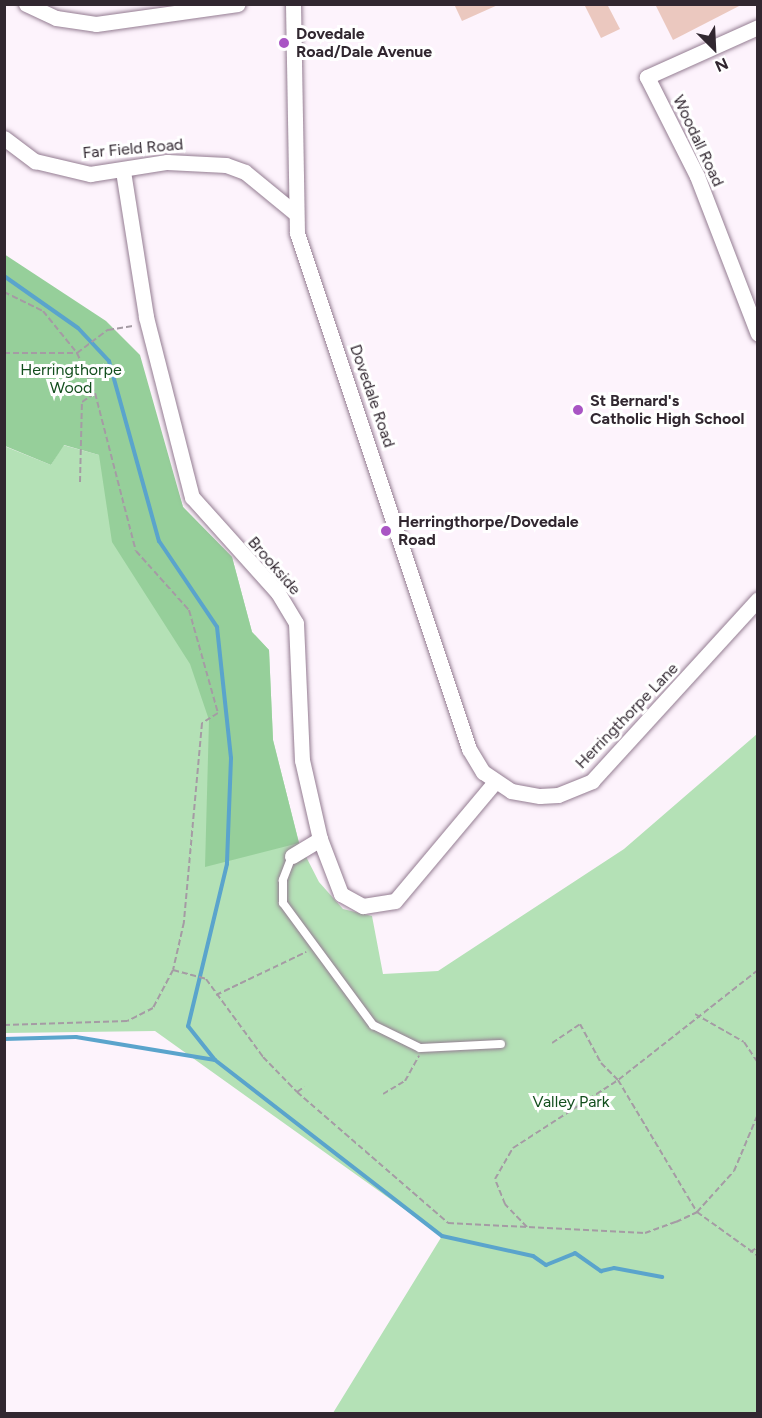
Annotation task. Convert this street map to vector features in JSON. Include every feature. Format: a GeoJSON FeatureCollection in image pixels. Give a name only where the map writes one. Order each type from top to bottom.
{"type":"FeatureCollection","features":[{"type":"Feature","properties":{"kind":"street"},"geometry":{"type":"LineString","coordinates":[[26,4],[56,18],[96,24],[238,4]]}},
{"type":"Feature","properties":{"kind":"street","name":"Dovedale Road"},"geometry":{"type":"LineString","coordinates":[[293,4],[295,213],[303,251],[470,749],[495,782]]}},
{"type":"Feature","properties":{"kind":"street","name":"Woodall Road"},"geometry":{"type":"LineString","coordinates":[[758,27],[647,77],[697,176],[758,334]]}},
{"type":"Feature","properties":{"kind":"street","name":"Far Field Road"},"geometry":{"type":"LineString","coordinates":[[4,138],[16,150],[58,170],[123,171],[167,162],[226,165],[246,172],[295,213]]}},
{"type":"Feature","properties":{"kind":"street","name":"Brookside"},"geometry":{"type":"LineString","coordinates":[[123,171],[148,323],[192,497],[278,593],[296,623],[302,760],[320,839],[341,894],[351,902],[380,906],[409,888],[495,782]]}},
{"type":"Feature","properties":{"kind":"street","name":"Herringthorpe Lane"},"geometry":{"type":"LineString","coordinates":[[495,782],[540,796],[558,795],[592,781],[758,599]]}},
{"type":"Feature","properties":{"kind":"street"},"geometry":{"type":"LineString","coordinates":[[292,856],[320,839]]}},
{"type":"Feature","properties":{"kind":"lane"},"geometry":{"type":"LineString","coordinates":[[292,856],[282,880],[283,903],[373,1025],[420,1048],[501,1044]]}},
{"type":"Feature","properties":{"kind":"path"},"geometry":{"type":"LineString","coordinates":[[4,292],[43,311],[77,353],[95,393],[136,551],[189,610],[218,713],[202,723],[184,922],[173,970],[153,1008],[127,1021],[4,1025]]}},
{"type":"Feature","properties":{"kind":"path"},"geometry":{"type":"LineString","coordinates":[[4,353],[77,353],[108,330],[148,323]]}},
{"type":"Feature","properties":{"kind":"path"},"geometry":{"type":"LineString","coordinates":[[80,482],[82,402],[95,393]]}},
{"type":"Feature","properties":{"kind":"path"},"geometry":{"type":"LineString","coordinates":[[216,995],[314,948]]}},
{"type":"Feature","properties":{"kind":"path"},"geometry":{"type":"LineString","coordinates":[[173,970],[206,979],[216,995],[297,1092],[448,1223],[645,1233],[697,1212],[734,1171],[758,1114]]}},
{"type":"Feature","properties":{"kind":"path"},"geometry":{"type":"LineString","coordinates":[[526,1227],[506,1204],[495,1179],[513,1148],[618,1080],[695,1014],[758,970]]}},
{"type":"Feature","properties":{"kind":"path"},"geometry":{"type":"LineString","coordinates":[[695,1014],[744,1042],[758,1063]]}},
{"type":"Feature","properties":{"kind":"path"},"geometry":{"type":"LineString","coordinates":[[552,1043],[580,1024],[601,1063],[618,1080],[697,1212],[758,1256]]}},
{"type":"Feature","properties":{"kind":"path"},"geometry":{"type":"LineString","coordinates":[[382,1094],[417,1068],[420,1048]]}},
{"type":"Feature","properties":{"kind":"path"},"geometry":{"type":"LineString","coordinates":[[297,1092],[304,1087]]}},
{"type":"Feature","properties":{"kind":"path"},"geometry":{"type":"LineString","coordinates":[[750,1252],[758,1247]]}},
{"type":"Feature","properties":{"kind":"green space","name":"Herringthorpe Wood"},"geometry":{"type":"Polygon","coordinates":[[[4,254],[106,321],[140,355],[183,507],[232,557],[252,632],[269,650],[273,740],[299,843],[205,867],[209,720],[190,664],[112,542],[99,455],[64,445],[51,465],[5,446],[4,254]]]}},
{"type":"Feature","properties":{"kind":"green space","name":"Valley Park"},"geometry":{"type":"Polygon","coordinates":[[[161,438],[183,507],[232,557],[252,632],[269,650],[273,740],[299,843],[319,882],[343,909],[372,916],[383,974],[438,971],[624,849],[757,734],[757,1413],[333,1413],[442,1236],[155,1031],[5,1033],[4,446],[51,465],[63,445],[99,455],[161,438]]]}},
{"type":"Feature","properties":{"kind":"building"},"geometry":{"type":"Polygon","coordinates":[[[454,4],[500,4],[462,21],[454,4]]]}},
{"type":"Feature","properties":{"kind":"building"},"geometry":{"type":"Polygon","coordinates":[[[584,4],[607,4],[620,29],[601,38],[584,4]]]}},
{"type":"Feature","properties":{"kind":"building"},"geometry":{"type":"Polygon","coordinates":[[[655,4],[743,4],[673,40],[655,4]]]}},
{"type":"Feature","properties":{"kind":"waterway"},"geometry":{"type":"LineString","coordinates":[[4,276],[78,328],[109,361],[159,541],[217,627],[231,758],[227,864],[188,1026],[215,1060],[442,1236],[533,1256],[546,1265],[575,1253],[601,1271],[614,1268],[662,1277]]}},
{"type":"Feature","properties":{"kind":"waterway"},"geometry":{"type":"LineString","coordinates":[[4,1039],[76,1037],[215,1060]]}},
{"type":"Feature","properties":{"kind":"place","name":"Dovedale Road/Dale Avenue"},"geometry":{"type":"Point","coordinates":[284,43]}},
{"type":"Feature","properties":{"kind":"place","name":"St Bernard's Catholic High School"},"geometry":{"type":"Point","coordinates":[578,410]}},
{"type":"Feature","properties":{"kind":"place","name":"Herringthorpe/Dovedale Road"},"geometry":{"type":"Point","coordinates":[386,531]}}]}
